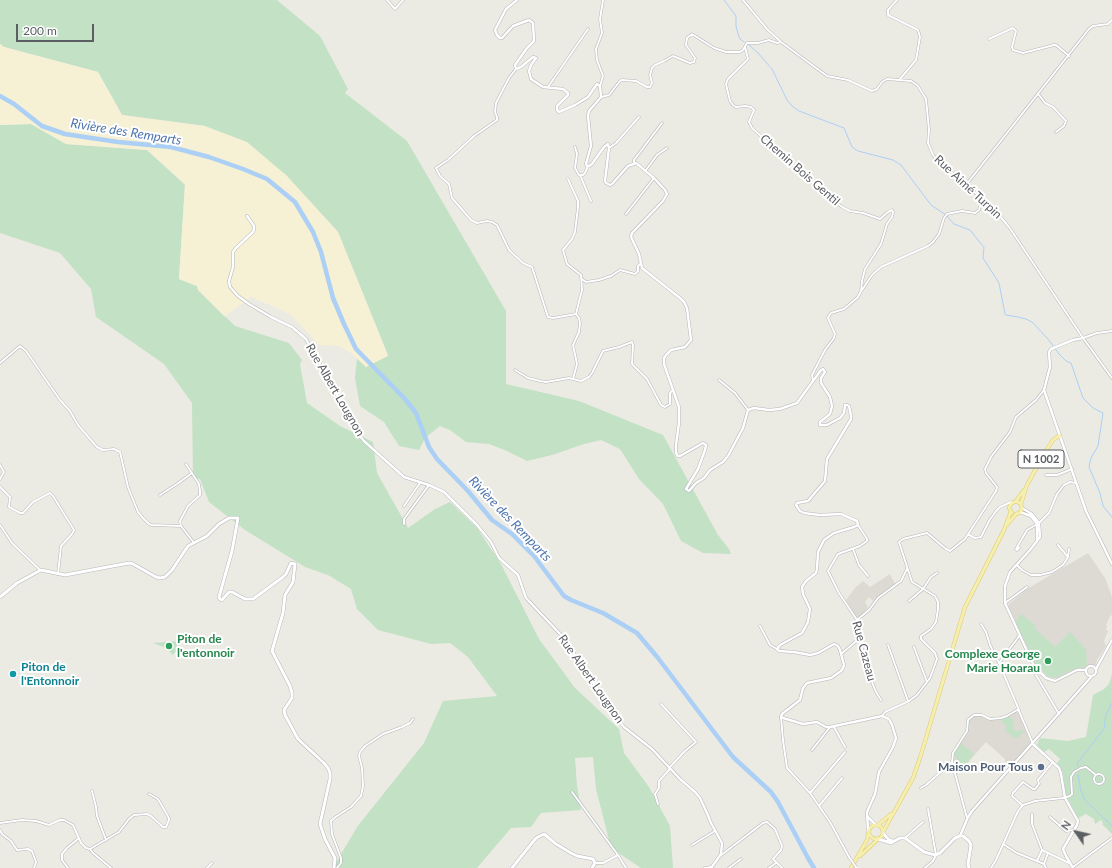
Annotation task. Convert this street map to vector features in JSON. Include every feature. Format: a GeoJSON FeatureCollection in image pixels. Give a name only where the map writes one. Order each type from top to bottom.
{"type":"FeatureCollection","features":[{"type":"Feature","properties":{"kind":"main road","name":"N 1002"},"geometry":{"type":"LineString","coordinates":[[1016,501],[1028,485],[1053,440],[1060,436]]}},
{"type":"Feature","properties":{"kind":"main road","name":"N 1002"},"geometry":{"type":"LineString","coordinates":[[1021,504],[1028,485]]}},
{"type":"Feature","properties":{"kind":"main road"},"geometry":{"type":"LineString","coordinates":[[857,859],[877,839],[881,837],[910,785],[918,764],[965,607],[1004,530],[1022,508],[1021,504],[1016,501],[1012,502],[1004,530]]}},
{"type":"Feature","properties":{"kind":"main road"},"geometry":{"type":"LineString","coordinates":[[1010,510],[1016,514]]}},
{"type":"Feature","properties":{"kind":"main road"},"geometry":{"type":"LineString","coordinates":[[0,597],[17,583],[41,570],[65,575],[129,563],[156,577],[165,577],[172,570],[188,546],[206,536],[219,524],[229,518],[238,518],[232,551],[219,597],[220,599],[222,600],[229,592],[232,592],[245,599],[253,599],[283,577],[286,574],[290,563],[293,562],[295,564],[295,575],[293,582],[285,595],[283,613],[272,651],[290,686],[292,693],[292,698],[284,710],[285,715],[298,739],[324,763],[330,773],[320,824],[325,839],[335,858],[336,868]]}},
{"type":"Feature","properties":{"kind":"main road"},"geometry":{"type":"LineString","coordinates":[[851,868],[867,840],[868,830],[871,826],[877,825],[896,808]]}},
{"type":"Feature","properties":{"kind":"main road"},"geometry":{"type":"LineString","coordinates":[[877,825],[882,828],[888,840],[895,841]]}},
{"type":"Feature","properties":{"kind":"main road"},"geometry":{"type":"LineString","coordinates":[[512,868],[536,838],[544,834],[577,856],[593,859],[595,864],[592,868]]}},
{"type":"Feature","properties":{"kind":"main road"},"geometry":{"type":"LineString","coordinates":[[868,834],[872,839],[889,843],[905,838],[924,852],[936,855],[955,838],[960,836],[966,837],[971,845],[968,864],[969,868]]}},
{"type":"Feature","properties":{"kind":"street"},"geometry":{"type":"LineString","coordinates":[[388,0],[395,9],[403,0]]}},
{"type":"Feature","properties":{"kind":"street"},"geometry":{"type":"LineString","coordinates":[[516,69],[515,65],[534,41],[533,23],[529,20],[513,26],[502,38],[497,35],[495,30],[506,9],[517,0]]}},
{"type":"Feature","properties":{"kind":"street"},"geometry":{"type":"LineString","coordinates":[[601,97],[600,86],[603,76],[597,60],[596,49],[602,33],[600,19],[603,0]]}},
{"type":"Feature","properties":{"kind":"street","name":"Rue Aimé Turpin"},"geometry":{"type":"LineString","coordinates":[[743,0],[767,29],[781,42],[827,76],[848,80],[871,91],[876,90],[882,82],[887,79],[911,81],[918,86],[923,92],[927,104],[929,130],[928,143],[937,160],[994,208],[1017,237],[1083,338],[1112,378]]}},
{"type":"Feature","properties":{"kind":"street"},"geometry":{"type":"LineString","coordinates":[[897,0],[888,10],[888,15],[918,30],[920,37],[916,60],[900,80]]}},
{"type":"Feature","properties":{"kind":"street"},"geometry":{"type":"LineString","coordinates":[[966,185],[1090,29],[1093,26],[1108,24],[1112,20]]}},
{"type":"Feature","properties":{"kind":"street"},"geometry":{"type":"LineString","coordinates":[[989,39],[1012,28],[1016,31],[1012,47],[1013,50],[1023,53],[1054,44],[1069,56]]}},
{"type":"Feature","properties":{"kind":"street"},"geometry":{"type":"LineString","coordinates":[[547,88],[588,29]]}},
{"type":"Feature","properties":{"kind":"street"},"geometry":{"type":"LineString","coordinates":[[580,175],[585,173],[588,166],[586,164],[591,146],[589,111],[601,97],[609,95],[620,81],[636,81],[650,87],[652,83],[650,72],[655,65],[664,62],[672,56],[690,63],[694,62],[694,58],[686,45],[687,38],[690,35],[693,35],[714,48],[726,52],[738,53],[745,48],[748,43],[758,43],[769,40],[777,43],[781,42]]}},
{"type":"Feature","properties":{"kind":"street","name":"Chemin Bois Gentil"},"geometry":{"type":"LineString","coordinates":[[745,48],[748,59],[728,79],[726,84],[730,101],[733,105],[736,107],[751,107],[754,110],[749,122],[752,128],[816,186],[842,207],[850,211],[863,213],[880,219],[888,212],[892,210],[893,212],[892,217],[887,224],[881,244],[865,269],[861,291]]}},
{"type":"Feature","properties":{"kind":"street"},"geometry":{"type":"LineString","coordinates":[[576,314],[554,318],[548,317],[532,267],[523,263],[509,250],[497,225],[487,221],[477,223],[471,220],[452,198],[449,184],[440,176],[436,168],[448,160],[474,136],[497,120],[494,112],[496,103],[509,78],[516,69],[521,67],[533,57],[536,58],[531,65],[529,75],[531,79],[543,87],[563,90],[568,93],[568,95],[557,106],[557,110],[561,112],[575,106],[588,97],[597,84],[600,86]]}},
{"type":"Feature","properties":{"kind":"street"},"geometry":{"type":"LineString","coordinates":[[1039,95],[1045,103],[1053,107],[1066,121],[1064,126],[1056,132]]}},
{"type":"Feature","properties":{"kind":"street"},"geometry":{"type":"LineString","coordinates":[[639,117],[609,148],[605,181],[608,184],[612,184],[628,166],[634,163],[634,160],[662,123]]}},
{"type":"Feature","properties":{"kind":"street"},"geometry":{"type":"LineString","coordinates":[[588,166],[591,166],[605,145],[608,144],[609,148]]}},
{"type":"Feature","properties":{"kind":"street"},"geometry":{"type":"LineString","coordinates":[[575,147],[577,154],[575,168],[580,175],[591,202]]}},
{"type":"Feature","properties":{"kind":"street"},"geometry":{"type":"LineString","coordinates":[[646,170],[657,155],[667,148]]}},
{"type":"Feature","properties":{"kind":"street"},"geometry":{"type":"LineString","coordinates":[[581,278],[586,282],[589,282],[608,278],[620,270],[636,274],[638,271],[638,266],[640,264],[639,254],[631,237],[632,233],[663,201],[667,194],[646,170],[634,163]]}},
{"type":"Feature","properties":{"kind":"street"},"geometry":{"type":"LineString","coordinates":[[568,178],[578,201],[578,207],[575,232],[572,239],[563,250],[567,264],[578,271],[581,278],[582,290],[576,314],[580,323],[579,332],[573,345],[578,364],[573,379]]}},
{"type":"Feature","properties":{"kind":"street"},"geometry":{"type":"LineString","coordinates":[[626,214],[654,178]]}},
{"type":"Feature","properties":{"kind":"street"},"geometry":{"type":"LineString","coordinates":[[813,381],[812,375],[825,350],[834,338],[835,334],[828,318],[831,313],[838,312],[857,300],[861,291],[876,270],[928,246],[933,242],[939,234],[946,215],[962,210],[975,213],[979,210],[982,199]]}},
{"type":"Feature","properties":{"kind":"street","name":"Rue Albert Lougnon"},"geometry":{"type":"LineString","coordinates":[[247,216],[254,226],[254,229],[253,232],[233,252],[233,267],[229,281],[230,287],[238,296],[271,317],[292,327],[302,335],[359,435],[364,441],[404,477],[429,485],[444,492],[477,525],[491,542],[499,558],[518,575],[526,598],[562,636],[619,721],[624,727],[652,749],[700,798],[722,843],[722,852],[720,857]]}},
{"type":"Feature","properties":{"kind":"street"},"geometry":{"type":"LineString","coordinates":[[640,264],[642,268],[680,298],[687,308],[691,340],[685,347],[671,350],[664,358],[664,364],[677,400],[680,414],[676,453],[680,456],[703,443],[706,445],[698,469],[686,488],[688,491],[704,478],[710,470],[723,462],[728,456],[743,428],[748,410]]}},
{"type":"Feature","properties":{"kind":"street"},"geometry":{"type":"LineString","coordinates":[[882,716],[885,712],[917,695],[927,682],[934,668],[937,655],[921,639],[923,634],[934,626],[938,609],[935,596],[912,582],[899,542],[927,533],[950,551],[960,544],[969,534],[997,487],[986,473],[985,469],[991,457],[1010,432],[1016,417],[1036,400],[1044,390],[1050,371],[1049,352],[1051,349],[1055,346],[1073,340],[1097,333],[1112,331]]}},
{"type":"Feature","properties":{"kind":"street"},"geometry":{"type":"LineString","coordinates":[[515,370],[528,378],[540,381],[546,382],[567,378],[580,382],[589,377],[603,351],[632,342],[632,364],[647,379],[661,405],[665,407],[670,404],[670,393],[673,390]]}},
{"type":"Feature","properties":{"kind":"street"},"geometry":{"type":"LineString","coordinates":[[0,363],[20,346],[26,351],[60,400],[70,411],[78,425],[96,447],[103,450],[114,449],[120,452],[128,487],[138,512],[143,518],[152,525],[181,526]]}},
{"type":"Feature","properties":{"kind":"street"},"geometry":{"type":"LineString","coordinates":[[748,410],[754,408],[769,410],[791,406],[800,399],[823,369],[825,372],[821,378],[821,383],[830,397],[832,406],[830,414],[820,422],[820,425],[827,425],[843,416],[845,405],[847,405],[852,416],[827,458],[825,481],[808,501],[797,503],[797,508],[804,513],[820,515],[840,514],[857,521],[858,525],[854,528],[834,533],[824,540],[818,552],[816,573],[806,581],[802,587],[803,594],[809,604],[810,612],[804,631],[798,636],[780,645],[777,650]]}},
{"type":"Feature","properties":{"kind":"street"},"geometry":{"type":"LineString","coordinates":[[720,380],[734,393],[748,410]]}},
{"type":"Feature","properties":{"kind":"street"},"geometry":{"type":"LineString","coordinates":[[1044,390],[1086,510],[1112,564]]}},
{"type":"Feature","properties":{"kind":"street"},"geometry":{"type":"LineString","coordinates":[[186,464],[199,484],[200,495],[188,506],[180,521],[181,526],[194,543]]}},
{"type":"Feature","properties":{"kind":"street"},"geometry":{"type":"LineString","coordinates":[[0,465],[4,472],[0,479]]}},
{"type":"Feature","properties":{"kind":"street"},"geometry":{"type":"LineString","coordinates":[[1046,475],[1058,475],[1072,469]]}},
{"type":"Feature","properties":{"kind":"street"},"geometry":{"type":"LineString","coordinates":[[160,495],[192,473]]}},
{"type":"Feature","properties":{"kind":"street"},"geometry":{"type":"LineString","coordinates":[[1018,546],[1026,530],[1038,523],[1049,513],[1057,494],[1064,485],[1070,482],[1076,483]]}},
{"type":"Feature","properties":{"kind":"street"},"geometry":{"type":"LineString","coordinates":[[404,506],[420,483]]}},
{"type":"Feature","properties":{"kind":"street"},"geometry":{"type":"LineString","coordinates":[[404,524],[404,519],[429,485]]}},
{"type":"Feature","properties":{"kind":"street"},"geometry":{"type":"LineString","coordinates":[[0,487],[10,497],[9,507],[20,514],[34,502],[48,494],[50,493],[53,496],[74,530],[61,546],[58,574]]}},
{"type":"Feature","properties":{"kind":"street"},"geometry":{"type":"LineString","coordinates":[[969,534],[975,538],[981,537],[989,521],[1000,507],[1012,502]]}},
{"type":"Feature","properties":{"kind":"street"},"geometry":{"type":"LineString","coordinates":[[1000,507],[1006,507],[1010,510]]}},
{"type":"Feature","properties":{"kind":"street"},"geometry":{"type":"LineString","coordinates":[[1022,508],[1032,514],[1038,523],[1038,538],[1035,544],[1010,572],[1004,591],[1005,603],[1034,666],[1046,678],[1055,680],[1081,670],[1092,676]]}},
{"type":"Feature","properties":{"kind":"street"},"geometry":{"type":"LineString","coordinates":[[1020,512],[1031,516],[1038,523]]}},
{"type":"Feature","properties":{"kind":"street"},"geometry":{"type":"LineString","coordinates":[[0,525],[12,542],[41,570]]}},
{"type":"Feature","properties":{"kind":"street","name":"Rue Cazeau"},"geometry":{"type":"LineString","coordinates":[[858,525],[867,539],[865,543],[838,554],[828,571],[839,593],[857,620],[864,660],[875,690],[881,700]]}},
{"type":"Feature","properties":{"kind":"street"},"geometry":{"type":"LineString","coordinates":[[1058,545],[1068,557]]}},
{"type":"Feature","properties":{"kind":"street"},"geometry":{"type":"LineString","coordinates":[[853,549],[859,565],[868,576]]}},
{"type":"Feature","properties":{"kind":"street"},"geometry":{"type":"LineString","coordinates":[[1017,564],[1026,573],[1031,575],[1048,574],[1063,565],[1068,557],[1069,549]]}},
{"type":"Feature","properties":{"kind":"street"},"geometry":{"type":"LineString","coordinates":[[857,620],[869,610],[878,598],[901,581],[907,569]]}},
{"type":"Feature","properties":{"kind":"street"},"geometry":{"type":"LineString","coordinates":[[909,601],[923,589],[932,577],[937,574]]}},
{"type":"Feature","properties":{"kind":"street"},"geometry":{"type":"LineString","coordinates":[[1005,603],[1027,587]]}},
{"type":"Feature","properties":{"kind":"street"},"geometry":{"type":"LineString","coordinates":[[981,624],[986,632],[990,645],[1033,744],[1053,762],[1060,771],[1065,798],[1078,821],[1063,849],[1073,868],[1112,838]]}},
{"type":"Feature","properties":{"kind":"street"},"geometry":{"type":"LineString","coordinates":[[760,626],[770,645],[779,651],[810,655],[818,653],[834,644],[838,646],[844,665],[841,671],[827,679],[807,683],[800,700],[785,711],[781,717],[787,768],[801,781],[810,793],[830,822],[849,857],[857,867]]}},
{"type":"Feature","properties":{"kind":"street"},"geometry":{"type":"LineString","coordinates":[[999,663],[1020,635]]}},
{"type":"Feature","properties":{"kind":"street"},"geometry":{"type":"LineString","coordinates":[[841,654],[860,638]]}},
{"type":"Feature","properties":{"kind":"street"},"geometry":{"type":"LineString","coordinates":[[960,836],[972,811],[1096,673],[1096,669],[1112,640]]}},
{"type":"Feature","properties":{"kind":"street"},"geometry":{"type":"LineString","coordinates":[[888,645],[908,701]]}},
{"type":"Feature","properties":{"kind":"street"},"geometry":{"type":"LineString","coordinates":[[914,647],[927,682]]}},
{"type":"Feature","properties":{"kind":"street"},"geometry":{"type":"LineString","coordinates":[[1084,685],[1088,667],[1101,660]]}},
{"type":"Feature","properties":{"kind":"street"},"geometry":{"type":"LineString","coordinates":[[1092,666],[1096,669]]}},
{"type":"Feature","properties":{"kind":"street"},"geometry":{"type":"LineString","coordinates":[[1036,675],[1059,714]]}},
{"type":"Feature","properties":{"kind":"street"},"geometry":{"type":"LineString","coordinates":[[658,804],[655,794],[659,788],[659,781],[685,751],[696,742],[661,704]]}},
{"type":"Feature","properties":{"kind":"street"},"geometry":{"type":"LineString","coordinates":[[967,819],[952,762],[953,753],[967,731],[967,722],[971,716],[977,714],[990,719],[1007,716],[1015,710],[1019,711]]}},
{"type":"Feature","properties":{"kind":"street"},"geometry":{"type":"LineString","coordinates":[[781,717],[803,724],[816,722],[826,727],[882,716],[889,719],[896,738],[893,747],[879,772],[876,794],[866,816],[868,830]]}},
{"type":"Feature","properties":{"kind":"street"},"geometry":{"type":"LineString","coordinates":[[336,868],[340,863],[340,858],[332,834],[332,821],[334,818],[351,807],[361,796],[363,786],[362,768],[359,756],[360,752],[383,734],[402,727],[410,723],[413,719]]}},
{"type":"Feature","properties":{"kind":"street"},"geometry":{"type":"LineString","coordinates":[[832,727],[845,747]]}},
{"type":"Feature","properties":{"kind":"street"},"geometry":{"type":"LineString","coordinates":[[812,750],[832,727]]}},
{"type":"Feature","properties":{"kind":"street"},"geometry":{"type":"LineString","coordinates":[[810,793],[845,752]]}},
{"type":"Feature","properties":{"kind":"street"},"geometry":{"type":"LineString","coordinates":[[921,788],[952,762]]}},
{"type":"Feature","properties":{"kind":"street"},"geometry":{"type":"LineString","coordinates":[[1022,806],[1012,796],[1013,792],[1023,782],[1035,789],[1039,784],[1038,780],[1053,762]]}},
{"type":"Feature","properties":{"kind":"street"},"geometry":{"type":"LineString","coordinates":[[991,868],[1018,811],[1022,806],[1034,801],[1065,798],[1072,794],[1071,778],[1074,772],[1081,768],[1086,767],[1096,775],[1099,774],[1103,777],[1101,784],[1095,782],[1094,778],[1096,775]]}},
{"type":"Feature","properties":{"kind":"street"},"geometry":{"type":"LineString","coordinates":[[818,806],[842,778]]}},
{"type":"Feature","properties":{"kind":"street"},"geometry":{"type":"LineString","coordinates":[[92,791],[97,816],[106,840]]}},
{"type":"Feature","properties":{"kind":"street"},"geometry":{"type":"LineString","coordinates":[[572,792],[626,868]]}},
{"type":"Feature","properties":{"kind":"street"},"geometry":{"type":"LineString","coordinates":[[90,849],[119,832],[134,815],[142,813],[152,816],[162,828],[167,824],[169,818],[159,800],[149,794]]}},
{"type":"Feature","properties":{"kind":"street"},"geometry":{"type":"LineString","coordinates":[[925,868],[933,861],[936,855],[928,809]]}},
{"type":"Feature","properties":{"kind":"street"},"geometry":{"type":"LineString","coordinates":[[1032,814],[1032,824],[1042,850],[1070,863]]}},
{"type":"Feature","properties":{"kind":"street"},"geometry":{"type":"LineString","coordinates":[[866,816],[877,825]]}},
{"type":"Feature","properties":{"kind":"street"},"geometry":{"type":"LineString","coordinates":[[1050,817],[1066,831],[1073,830]]}},
{"type":"Feature","properties":{"kind":"street"},"geometry":{"type":"LineString","coordinates":[[0,823],[22,820],[36,821],[49,826],[60,820],[64,820],[73,825],[83,846],[90,849],[111,868]]}},
{"type":"Feature","properties":{"kind":"street"},"geometry":{"type":"LineString","coordinates":[[705,868],[711,868],[720,857],[765,822],[769,823],[775,829],[782,846],[781,850],[773,860],[782,868]]}},
{"type":"Feature","properties":{"kind":"street"},"geometry":{"type":"LineString","coordinates":[[905,838],[923,822]]}},
{"type":"Feature","properties":{"kind":"street"},"geometry":{"type":"LineString","coordinates":[[0,830],[11,841],[17,850],[28,849],[32,852],[36,862],[34,868]]}},
{"type":"Feature","properties":{"kind":"street"},"geometry":{"type":"LineString","coordinates":[[692,845],[715,831]]}},
{"type":"Feature","properties":{"kind":"street"},"geometry":{"type":"LineString","coordinates":[[68,868],[62,860],[62,854],[79,838]]}},
{"type":"Feature","properties":{"kind":"street"},"geometry":{"type":"LineString","coordinates":[[1003,844],[1017,853],[1044,864],[1046,868]]}},
{"type":"Feature","properties":{"kind":"street"},"geometry":{"type":"LineString","coordinates":[[1037,861],[1042,850]]}},
{"type":"Feature","properties":{"kind":"street"},"geometry":{"type":"LineString","coordinates":[[1044,864],[1048,853]]}},
{"type":"Feature","properties":{"kind":"street"},"geometry":{"type":"LineString","coordinates":[[595,864],[618,855]]}},
{"type":"Feature","properties":{"kind":"street"},"geometry":{"type":"LineString","coordinates":[[729,868],[741,859]]}},
{"type":"Feature","properties":{"kind":"street"},"geometry":{"type":"LineString","coordinates":[[207,868],[212,863]]}},
{"type":"Feature","properties":{"kind":"street"},"geometry":{"type":"LineString","coordinates":[[769,868],[776,863]]}},
{"type":"Feature","properties":{"kind":"shaded area"},"geometry":{"type":"Polygon","coordinates":[[[1088,553],[1105,578],[1112,597],[1112,615],[1110,616],[1106,625],[1106,630],[1108,631],[1104,641],[1106,646],[1097,660],[1095,667],[1088,667],[1086,670],[1084,668],[1076,669],[1057,678],[1053,678],[1048,676],[1035,663],[1008,605],[1027,589],[1088,553]]]}},
{"type":"Feature","properties":{"kind":"shaded area"},"geometry":{"type":"Polygon","coordinates":[[[890,574],[895,584],[873,601],[869,597],[865,602],[868,607],[864,613],[856,617],[846,600],[855,588],[863,581],[870,587],[890,574]]]}},
{"type":"Feature","properties":{"kind":"shaded area"},"geometry":{"type":"Polygon","coordinates":[[[1015,710],[1019,711],[1033,744],[1011,768],[1005,762],[1005,759],[986,742],[956,776],[952,762],[953,753],[967,731],[969,718],[974,715],[982,715],[990,719],[1001,718],[1007,716],[1015,710]]]}},
{"type":"Feature","properties":{"kind":"green space"},"geometry":{"type":"Polygon","coordinates":[[[0,0],[277,0],[320,36],[348,89],[345,93],[407,141],[506,311],[506,384],[579,401],[663,435],[718,535],[731,554],[703,553],[681,541],[663,504],[639,479],[620,449],[601,440],[527,461],[489,444],[466,442],[450,430],[440,426],[425,438],[419,450],[399,446],[384,422],[360,406],[355,378],[357,358],[366,367],[388,355],[338,232],[286,175],[205,126],[122,115],[98,72],[4,47],[0,44],[0,0]]]}},
{"type":"Feature","properties":{"kind":"green space"},"geometry":{"type":"Polygon","coordinates":[[[31,124],[66,144],[147,150],[185,185],[179,279],[197,286],[198,290],[235,326],[289,343],[302,360],[300,364],[307,403],[340,426],[373,442],[377,473],[408,528],[435,509],[450,502],[477,528],[501,564],[539,639],[575,688],[619,729],[624,753],[649,787],[670,826],[673,868],[641,868],[611,848],[596,789],[593,757],[575,758],[577,786],[581,810],[541,813],[531,827],[511,828],[477,868],[333,868],[357,827],[424,743],[443,701],[497,696],[468,657],[450,643],[431,644],[378,630],[357,609],[351,589],[328,575],[305,567],[245,530],[209,502],[200,479],[193,478],[192,403],[164,364],[96,317],[91,289],[60,253],[0,233],[0,125],[31,124]]]}},
{"type":"Feature","properties":{"kind":"green space"},"geometry":{"type":"Polygon","coordinates":[[[1021,614],[1036,626],[1034,628],[1055,647],[1070,632],[1086,650],[1087,663],[1085,667],[1076,668],[1055,678],[1047,676],[1035,663],[1016,623],[1021,614]]]}},
{"type":"Feature","properties":{"kind":"green space","name":"Piton de l'entonnoir"},"geometry":{"type":"Polygon","coordinates":[[[178,641],[177,650],[173,655],[166,648],[153,643],[178,641]]]}},
{"type":"Feature","properties":{"kind":"green space"},"geometry":{"type":"Polygon","coordinates":[[[1112,674],[1112,834],[1102,824],[1103,823],[1101,820],[1095,824],[1094,819],[1086,814],[1078,818],[1066,795],[1063,773],[1057,763],[1060,759],[1049,749],[1044,752],[1037,745],[1040,738],[1068,741],[1086,737],[1093,695],[1104,689],[1109,684],[1112,674]]]}},
{"type":"Feature","properties":{"kind":"green space"},"geometry":{"type":"Polygon","coordinates":[[[1008,715],[1013,720],[1014,731],[1025,730],[1018,738],[1015,738],[1004,729],[1007,726],[1002,722],[1001,718],[1008,715]]]}},
{"type":"Feature","properties":{"kind":"green space"},"geometry":{"type":"Polygon","coordinates":[[[960,743],[974,754],[960,770],[957,759],[953,753],[960,743]]]}},
{"type":"Feature","properties":{"kind":"sand","name":"Rivière des Remparts"},"geometry":{"type":"Polygon","coordinates":[[[0,44],[4,47],[98,72],[122,115],[205,126],[247,142],[286,175],[338,232],[388,356],[366,367],[351,353],[339,346],[319,345],[290,314],[251,297],[225,317],[198,290],[197,286],[179,279],[185,184],[147,150],[66,144],[31,124],[0,125],[0,44]]]}},
{"type":"Feature","properties":{"kind":"waterway"},"geometry":{"type":"LineString","coordinates":[[724,0],[736,16],[738,34],[740,39],[744,42]]}},
{"type":"Feature","properties":{"kind":"waterway"},"geometry":{"type":"LineString","coordinates":[[748,44],[772,69],[787,100],[792,106],[799,111],[844,128],[852,147],[858,151],[893,160],[901,165],[931,205],[946,215],[954,224],[970,230],[984,247],[983,258],[999,283],[1005,314],[1032,322],[1048,339],[1059,354],[1066,361],[1071,363],[1083,398],[1093,408],[1103,413],[1098,446],[1091,458],[1089,467],[1100,493],[1103,506],[1112,517]]}},
{"type":"Feature","properties":{"kind":"waterway","name":"Rivière des Remparts"},"geometry":{"type":"LineString","coordinates":[[0,96],[14,104],[42,126],[65,134],[118,142],[171,147],[209,157],[267,179],[295,202],[313,232],[321,252],[333,298],[356,349],[405,399],[416,413],[429,447],[437,459],[468,491],[492,520],[512,534],[534,556],[564,596],[603,613],[637,633],[658,658],[733,757],[771,792],[814,868]]}},
{"type":"Feature","properties":{"kind":"waterway"},"geometry":{"type":"LineString","coordinates":[[1077,766],[1078,762],[1104,729],[1106,715],[1112,703]]}},
{"type":"Feature","properties":{"kind":"waterway"},"geometry":{"type":"LineString","coordinates":[[1078,775],[1081,791],[1085,800],[1112,826]]}},
{"type":"Feature","properties":{"kind":"place","name":"Piton de l'entonnoir"},"geometry":{"type":"Point","coordinates":[169,646]}},
{"type":"Feature","properties":{"kind":"place","name":"Complexe George Marie Hoarau"},"geometry":{"type":"Point","coordinates":[1048,661]}},
{"type":"Feature","properties":{"kind":"place","name":"Piton de l'Entonnoir"},"geometry":{"type":"Point","coordinates":[13,674]}},
{"type":"Feature","properties":{"kind":"place","name":"Maison Pour Tous"},"geometry":{"type":"Point","coordinates":[1041,767]}}]}
